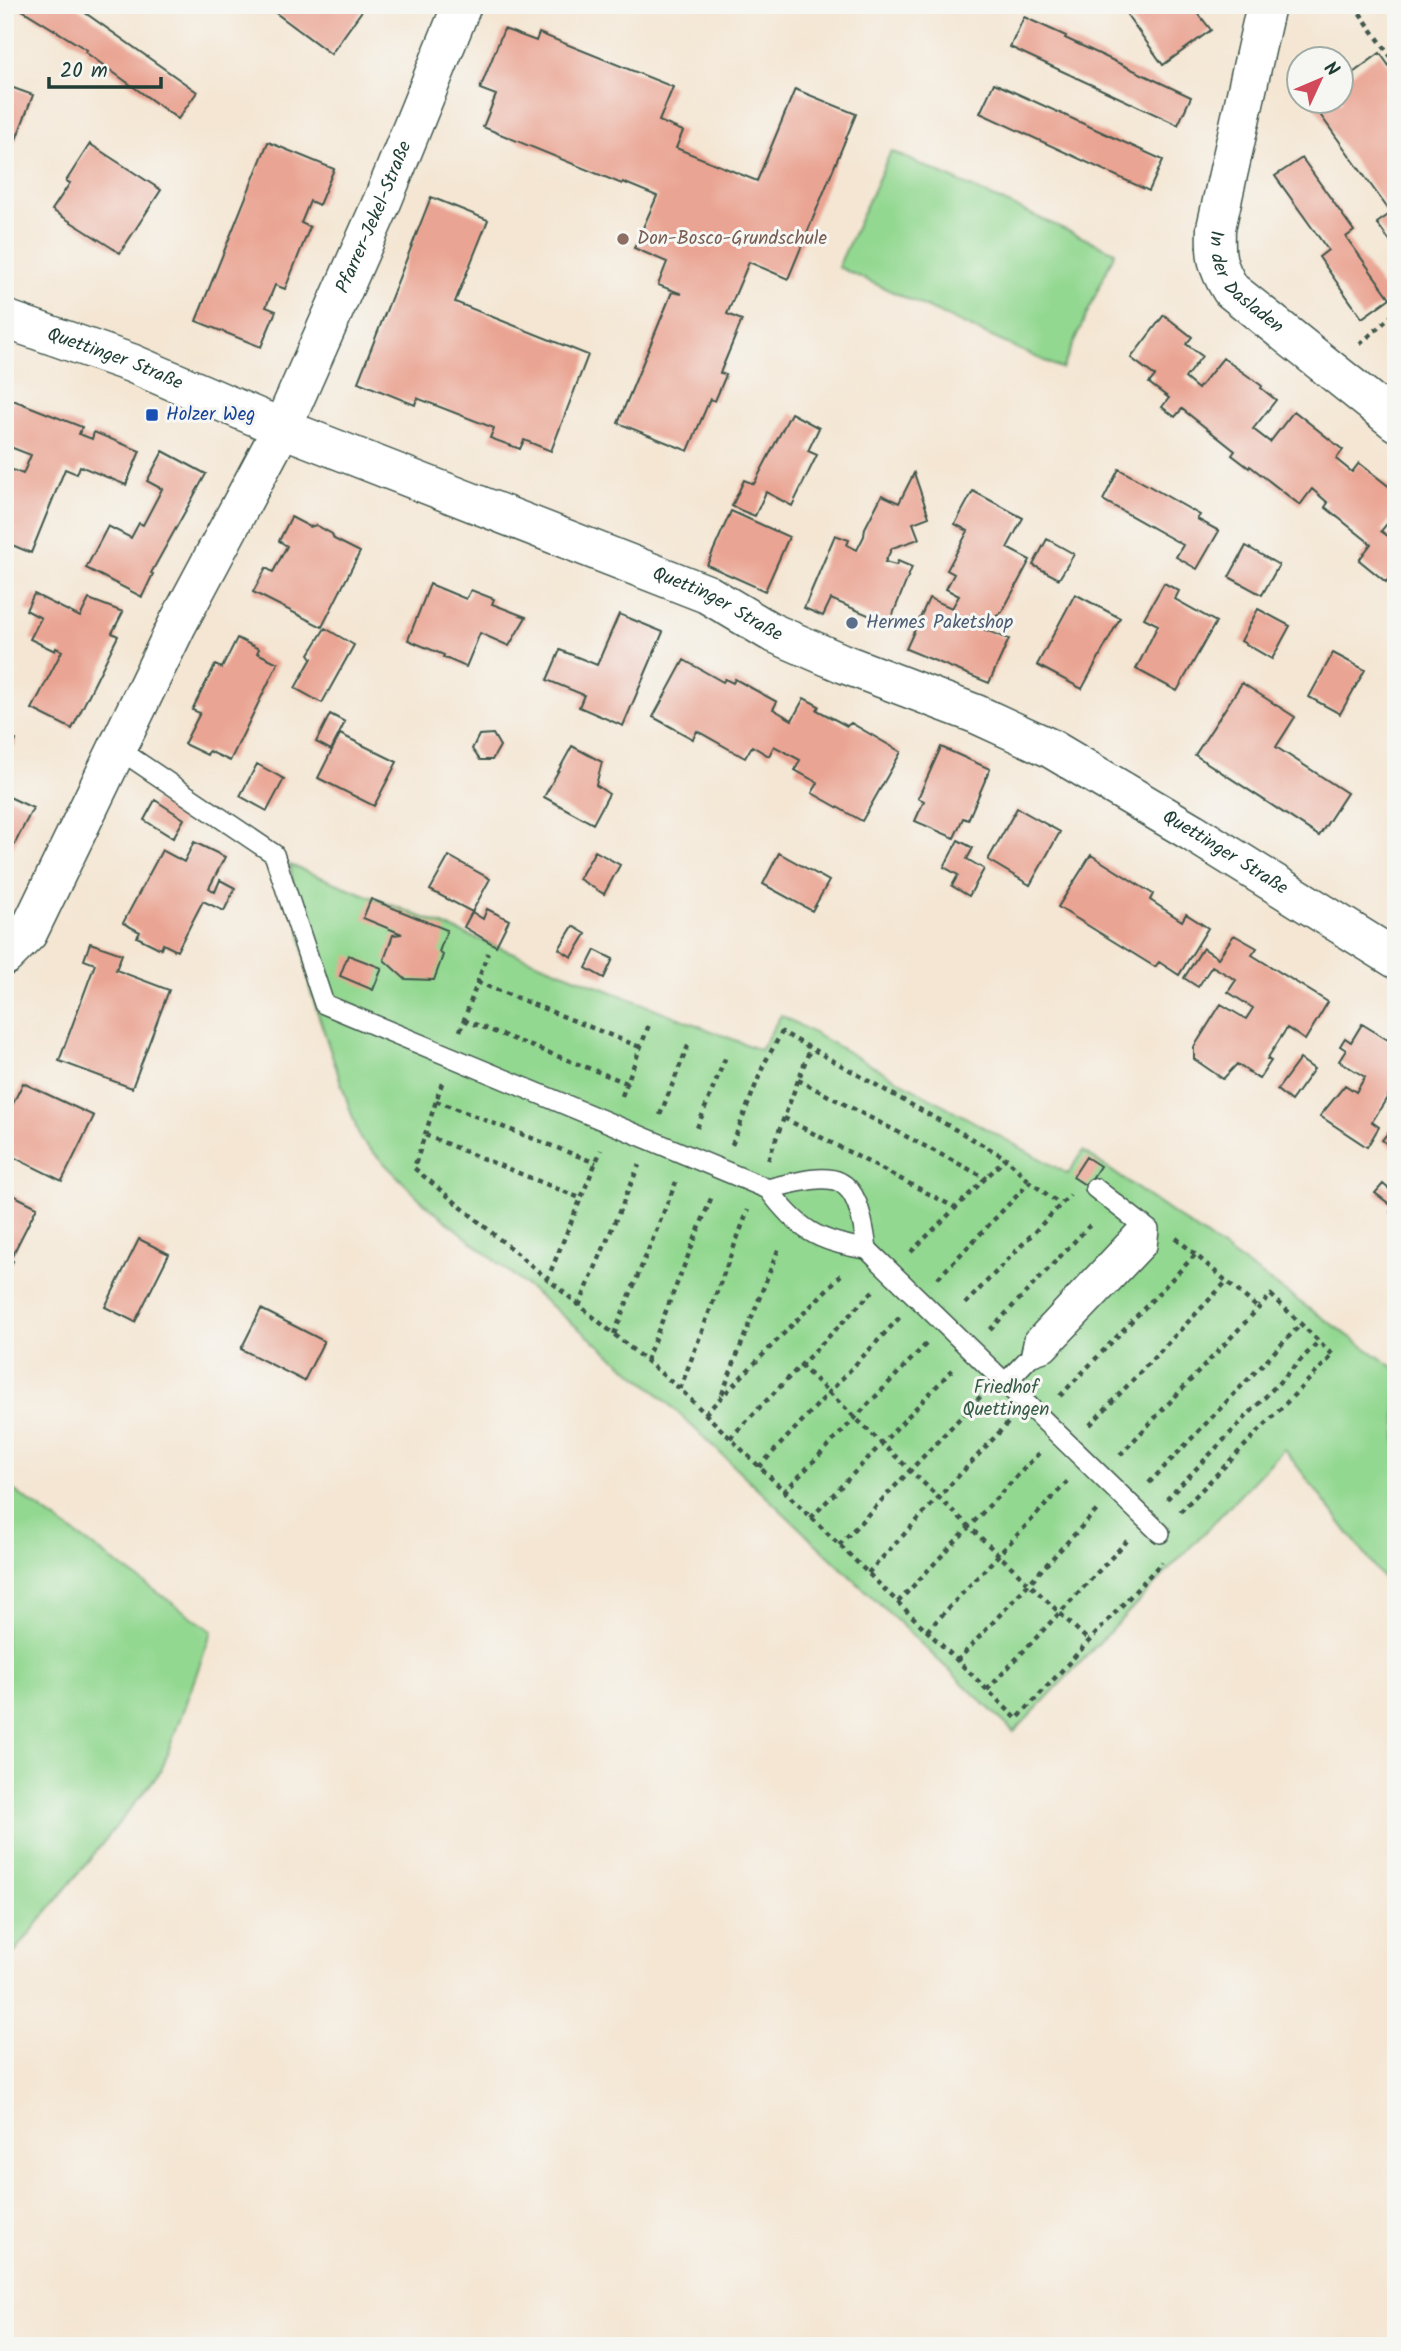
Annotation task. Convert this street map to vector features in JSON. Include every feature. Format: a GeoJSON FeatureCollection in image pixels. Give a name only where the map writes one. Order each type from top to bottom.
{"type":"FeatureCollection","features":[{"type":"Feature","properties":{"kind":"street","name":"Pfarrer-Jekel-Straße"},"geometry":{"type":"LineString","coordinates":[[282,428],[382,202],[462,5]]}},
{"type":"Feature","properties":{"kind":"street","name":"In der Dasladen"},"geometry":{"type":"LineString","coordinates":[[1266,5],[1216,228],[1215,255],[1221,275],[1231,290],[1396,422]]}},
{"type":"Feature","properties":{"kind":"street","name":"Quettinger Straße"},"geometry":{"type":"LineString","coordinates":[[5,319],[131,363],[282,428],[707,594],[771,632],[842,663],[976,714],[1050,748],[1192,832],[1396,959]]}},
{"type":"Feature","properties":{"kind":"street"},"geometry":{"type":"LineString","coordinates":[[5,956],[28,933],[177,625],[282,428]]}},
{"type":"Feature","properties":{"kind":"lane"},"geometry":{"type":"LineString","coordinates":[[117,748],[274,854],[324,1004],[763,1187],[792,1219],[811,1234],[826,1241],[867,1249],[1160,1533]]}},
{"type":"Feature","properties":{"kind":"lane"},"geometry":{"type":"LineString","coordinates":[[763,1187],[824,1178],[848,1187],[857,1201],[867,1249]]}},
{"type":"Feature","properties":{"kind":"lane"},"geometry":{"type":"LineString","coordinates":[[1001,1381],[1030,1357],[1047,1351],[1147,1246],[1146,1227],[1095,1188]]}},
{"type":"Feature","properties":{"kind":"path"},"geometry":{"type":"LineString","coordinates":[[1354,5],[1396,64]]}},
{"type":"Feature","properties":{"kind":"path"},"geometry":{"type":"LineString","coordinates":[[1332,372],[1396,312]]}},
{"type":"Feature","properties":{"kind":"path"},"geometry":{"type":"LineString","coordinates":[[477,982],[640,1047]]}},
{"type":"Feature","properties":{"kind":"path"},"geometry":{"type":"LineString","coordinates":[[464,1020],[627,1083]]}},
{"type":"Feature","properties":{"kind":"path"},"geometry":{"type":"LineString","coordinates":[[782,1032],[1006,1158]]}},
{"type":"Feature","properties":{"kind":"path"},"geometry":{"type":"LineString","coordinates":[[579,1306],[690,1041]]}},
{"type":"Feature","properties":{"kind":"path"},"geometry":{"type":"LineString","coordinates":[[680,1389],[763,1187],[784,1118],[810,1049]]}},
{"type":"Feature","properties":{"kind":"path"},"geometry":{"type":"LineString","coordinates":[[614,1334],[727,1054]]}},
{"type":"Feature","properties":{"kind":"path"},"geometry":{"type":"LineString","coordinates":[[798,1080],[986,1178]]}},
{"type":"Feature","properties":{"kind":"path"},"geometry":{"type":"LineString","coordinates":[[436,1101],[596,1163]]}},
{"type":"Feature","properties":{"kind":"path"},"geometry":{"type":"LineString","coordinates":[[784,1118],[956,1208]]}},
{"type":"Feature","properties":{"kind":"path"},"geometry":{"type":"LineString","coordinates":[[425,1135],[580,1198]]}},
{"type":"Feature","properties":{"kind":"path"},"geometry":{"type":"LineString","coordinates":[[414,1168],[680,1389],[957,1661],[1017,1719],[1163,1561],[1160,1533],[1333,1355],[1271,1295],[1093,1469],[999,1555],[927,1631]]}},
{"type":"Feature","properties":{"kind":"path"},"geometry":{"type":"LineString","coordinates":[[721,1397],[792,1219]]}},
{"type":"Feature","properties":{"kind":"path"},"geometry":{"type":"LineString","coordinates":[[1146,1227],[1169,1232],[1258,1308]]}},
{"type":"Feature","properties":{"kind":"path"},"geometry":{"type":"LineString","coordinates":[[705,1414],[867,1249]]}},
{"type":"Feature","properties":{"kind":"path"},"geometry":{"type":"LineString","coordinates":[[868,1573],[938,1497],[1033,1411],[1195,1255]]}},
{"type":"Feature","properties":{"kind":"path"},"geometry":{"type":"LineString","coordinates":[[898,1602],[969,1527],[1063,1441],[1227,1282]]}},
{"type":"Feature","properties":{"kind":"path"},"geometry":{"type":"LineString","coordinates":[[957,1661],[1030,1584],[1301,1324]]}},
{"type":"Feature","properties":{"kind":"path"},"geometry":{"type":"LineString","coordinates":[[800,1365],[1089,1641]]}},
{"type":"Feature","properties":{"kind":"path"},"geometry":{"type":"LineString","coordinates":[[839,1545],[1001,1381]]}},
{"type":"Feature","properties":{"kind":"green space"},"geometry":{"type":"Polygon","coordinates":[[[891,151],[1115,252],[1062,369],[838,267],[891,151]]]}},
{"type":"Feature","properties":{"kind":"green space","name":"Friedhof Quettingen"},"geometry":{"type":"Polygon","coordinates":[[[290,865],[760,1050],[781,1015],[1068,1174],[1083,1151],[1396,1369],[1396,1595],[1284,1449],[1014,1732],[653,1389],[424,1203],[360,1139],[310,990],[290,865]]]}},
{"type":"Feature","properties":{"kind":"green space"},"geometry":{"type":"Polygon","coordinates":[[[5,1484],[212,1631],[161,1771],[5,1964],[5,1484]]]}},
{"type":"Feature","properties":{"kind":"building"},"geometry":{"type":"Polygon","coordinates":[[[14,5],[74,5],[197,92],[178,119],[85,52],[87,50],[14,5]]]}},
{"type":"Feature","properties":{"kind":"building"},"geometry":{"type":"Polygon","coordinates":[[[265,5],[366,5],[331,54],[265,5]]]}},
{"type":"Feature","properties":{"kind":"building"},"geometry":{"type":"Polygon","coordinates":[[[1120,5],[1197,5],[1194,8],[1211,30],[1163,65],[1120,5]]]}},
{"type":"Feature","properties":{"kind":"building"},"geometry":{"type":"Polygon","coordinates":[[[1024,17],[1191,97],[1178,125],[1010,47],[1024,17]]]}},
{"type":"Feature","properties":{"kind":"building"},"geometry":{"type":"Polygon","coordinates":[[[504,29],[536,41],[539,33],[673,87],[659,121],[683,131],[676,148],[757,181],[795,89],[856,114],[788,279],[749,262],[727,314],[742,320],[720,373],[726,375],[715,401],[710,399],[688,451],[618,423],[672,292],[682,294],[658,285],[667,262],[634,248],[657,196],[483,127],[496,95],[480,89],[504,29]]]}},
{"type":"Feature","properties":{"kind":"building"},"geometry":{"type":"Polygon","coordinates":[[[1380,53],[1396,76],[1396,250],[1377,223],[1391,213],[1321,116],[1356,116],[1356,71],[1380,53]]]}},
{"type":"Feature","properties":{"kind":"building"},"geometry":{"type":"Polygon","coordinates":[[[994,83],[1163,160],[1149,191],[980,113],[994,83]]]}},
{"type":"Feature","properties":{"kind":"building"},"geometry":{"type":"Polygon","coordinates":[[[5,85],[33,95],[7,163],[5,163],[5,85]]]}},
{"type":"Feature","properties":{"kind":"building"},"geometry":{"type":"Polygon","coordinates":[[[268,142],[334,169],[319,205],[310,201],[301,223],[310,227],[285,289],[275,285],[266,307],[276,311],[261,347],[196,321],[268,142]]]}},
{"type":"Feature","properties":{"kind":"building"},"geometry":{"type":"Polygon","coordinates":[[[90,144],[161,190],[120,253],[52,210],[70,183],[66,181],[90,144]]]}},
{"type":"Feature","properties":{"kind":"building"},"geometry":{"type":"Polygon","coordinates":[[[1302,158],[1354,231],[1346,237],[1390,298],[1362,318],[1319,257],[1328,250],[1275,176],[1302,158]]]}},
{"type":"Feature","properties":{"kind":"building"},"geometry":{"type":"Polygon","coordinates":[[[431,197],[488,220],[455,302],[588,355],[551,451],[524,440],[520,449],[490,438],[494,428],[417,398],[415,405],[358,382],[431,197]]]}},
{"type":"Feature","properties":{"kind":"building"},"geometry":{"type":"Polygon","coordinates":[[[1164,315],[1192,337],[1186,344],[1202,356],[1185,378],[1198,389],[1223,358],[1262,386],[1261,388],[1276,400],[1253,429],[1270,442],[1294,411],[1343,450],[1336,459],[1352,472],[1359,463],[1396,492],[1396,513],[1381,531],[1396,542],[1396,570],[1386,582],[1359,560],[1371,544],[1325,507],[1328,503],[1312,489],[1300,505],[1232,455],[1235,451],[1182,409],[1175,417],[1162,407],[1169,398],[1149,383],[1155,376],[1131,358],[1164,315]]]}},
{"type":"Feature","properties":{"kind":"building"},"geometry":{"type":"Polygon","coordinates":[[[13,400],[82,427],[79,434],[92,439],[94,432],[140,451],[126,485],[80,466],[77,474],[65,469],[31,553],[5,542],[5,518],[10,507],[5,505],[5,481],[10,469],[23,474],[31,455],[5,445],[5,410],[8,411],[13,400]]]}},
{"type":"Feature","properties":{"kind":"building"},"geometry":{"type":"Polygon","coordinates":[[[791,413],[819,428],[808,451],[817,455],[792,506],[766,492],[755,516],[732,506],[744,480],[754,484],[791,413]]]}},
{"type":"Feature","properties":{"kind":"building"},"geometry":{"type":"Polygon","coordinates":[[[163,451],[206,474],[151,573],[153,574],[142,597],[86,568],[108,526],[131,538],[139,523],[143,525],[162,489],[147,481],[163,451]]]}},
{"type":"Feature","properties":{"kind":"building"},"geometry":{"type":"Polygon","coordinates":[[[1119,469],[1200,515],[1197,519],[1219,531],[1197,569],[1176,557],[1183,545],[1103,500],[1119,469]]]}},
{"type":"Feature","properties":{"kind":"building"},"geometry":{"type":"Polygon","coordinates":[[[914,473],[929,517],[913,523],[919,539],[892,548],[885,562],[896,565],[898,561],[912,567],[889,624],[831,599],[823,616],[804,608],[835,535],[849,540],[847,545],[857,550],[882,495],[899,503],[914,473]]]}},
{"type":"Feature","properties":{"kind":"building"},"geometry":{"type":"Polygon","coordinates":[[[973,491],[1023,518],[1007,548],[1030,560],[1002,612],[988,622],[985,630],[1009,639],[989,683],[906,649],[929,598],[952,608],[959,596],[946,589],[954,574],[947,570],[968,531],[955,524],[973,491]]]}},
{"type":"Feature","properties":{"kind":"building"},"geometry":{"type":"Polygon","coordinates":[[[731,511],[789,537],[765,591],[707,565],[731,511]]]}},
{"type":"Feature","properties":{"kind":"building"},"geometry":{"type":"Polygon","coordinates":[[[291,517],[310,527],[316,525],[332,534],[334,539],[360,552],[322,627],[253,592],[266,568],[273,572],[287,546],[279,541],[291,517]]]}},
{"type":"Feature","properties":{"kind":"building"},"geometry":{"type":"Polygon","coordinates":[[[1047,539],[1074,554],[1059,579],[1033,565],[1047,539]]]}},
{"type":"Feature","properties":{"kind":"building"},"geometry":{"type":"Polygon","coordinates":[[[1246,546],[1279,565],[1262,595],[1229,577],[1246,546]]]}},
{"type":"Feature","properties":{"kind":"building"},"geometry":{"type":"Polygon","coordinates":[[[1164,583],[1179,591],[1175,599],[1216,622],[1177,691],[1136,669],[1158,625],[1144,618],[1164,583]]]}},
{"type":"Feature","properties":{"kind":"building"},"geometry":{"type":"Polygon","coordinates":[[[430,584],[466,599],[471,590],[494,599],[492,604],[526,617],[509,646],[480,633],[466,667],[408,640],[430,584]]]}},
{"type":"Feature","properties":{"kind":"building"},"geometry":{"type":"Polygon","coordinates":[[[34,594],[80,617],[89,599],[123,612],[112,633],[118,636],[72,729],[32,709],[62,651],[56,648],[55,651],[30,639],[41,618],[26,610],[34,594]]]}},
{"type":"Feature","properties":{"kind":"building"},"geometry":{"type":"Polygon","coordinates":[[[1075,594],[1120,618],[1082,689],[1037,665],[1075,594]]]}},
{"type":"Feature","properties":{"kind":"building"},"geometry":{"type":"Polygon","coordinates":[[[1258,609],[1290,626],[1272,659],[1241,641],[1258,609]]]}},
{"type":"Feature","properties":{"kind":"building"},"geometry":{"type":"Polygon","coordinates":[[[619,614],[663,632],[623,726],[579,707],[584,695],[547,680],[560,650],[597,665],[619,614]]]}},
{"type":"Feature","properties":{"kind":"building"},"geometry":{"type":"Polygon","coordinates":[[[325,628],[354,645],[322,703],[295,688],[312,658],[309,654],[325,628]]]}},
{"type":"Feature","properties":{"kind":"building"},"geometry":{"type":"Polygon","coordinates":[[[237,638],[259,649],[257,653],[278,663],[230,761],[209,751],[207,755],[184,744],[200,713],[192,710],[215,665],[222,668],[237,638]]]}},
{"type":"Feature","properties":{"kind":"building"},"geometry":{"type":"Polygon","coordinates":[[[1333,653],[1365,670],[1340,714],[1309,697],[1333,653]]]}},
{"type":"Feature","properties":{"kind":"building"},"geometry":{"type":"Polygon","coordinates":[[[684,660],[723,682],[725,679],[733,683],[735,679],[777,702],[773,709],[792,720],[804,698],[819,706],[817,710],[847,726],[851,723],[901,752],[862,821],[812,793],[818,783],[795,770],[800,760],[774,746],[769,756],[752,746],[745,758],[697,731],[693,739],[653,717],[684,660]]]}},
{"type":"Feature","properties":{"kind":"building"},"geometry":{"type":"Polygon","coordinates":[[[1242,683],[1295,717],[1276,747],[1347,793],[1319,836],[1195,755],[1242,683]]]}},
{"type":"Feature","properties":{"kind":"building"},"geometry":{"type":"Polygon","coordinates":[[[330,714],[345,722],[331,750],[316,742],[330,714]]]}},
{"type":"Feature","properties":{"kind":"building"},"geometry":{"type":"Polygon","coordinates":[[[340,734],[397,762],[374,806],[318,778],[340,734]]]}},
{"type":"Feature","properties":{"kind":"building"},"geometry":{"type":"Polygon","coordinates":[[[493,734],[500,746],[492,760],[480,760],[472,749],[479,735],[493,734]]]}},
{"type":"Feature","properties":{"kind":"building"},"geometry":{"type":"Polygon","coordinates":[[[5,736],[16,740],[10,756],[5,754],[5,736]]]}},
{"type":"Feature","properties":{"kind":"building"},"geometry":{"type":"Polygon","coordinates":[[[572,746],[602,762],[596,785],[609,794],[593,824],[544,797],[572,746]]]}},
{"type":"Feature","properties":{"kind":"building"},"geometry":{"type":"Polygon","coordinates":[[[941,747],[990,769],[968,820],[963,818],[954,838],[915,821],[924,801],[918,798],[941,747]]]}},
{"type":"Feature","properties":{"kind":"building"},"geometry":{"type":"Polygon","coordinates":[[[257,764],[284,779],[267,811],[240,796],[257,764]]]}},
{"type":"Feature","properties":{"kind":"building"},"geometry":{"type":"Polygon","coordinates":[[[5,795],[33,808],[5,863],[5,795]]]}},
{"type":"Feature","properties":{"kind":"building"},"geometry":{"type":"Polygon","coordinates":[[[155,800],[184,819],[173,838],[144,820],[155,800]]]}},
{"type":"Feature","properties":{"kind":"building"},"geometry":{"type":"Polygon","coordinates":[[[1017,808],[1060,832],[1030,885],[988,860],[1017,808]]]}},
{"type":"Feature","properties":{"kind":"building"},"geometry":{"type":"Polygon","coordinates":[[[958,840],[973,848],[967,859],[984,869],[969,896],[952,886],[958,875],[944,867],[958,840]]]}},
{"type":"Feature","properties":{"kind":"building"},"geometry":{"type":"Polygon","coordinates":[[[194,842],[225,857],[209,888],[215,892],[220,880],[235,888],[224,911],[203,901],[177,951],[163,944],[161,949],[137,937],[140,932],[123,923],[162,850],[184,862],[194,842]]]}},
{"type":"Feature","properties":{"kind":"building"},"geometry":{"type":"Polygon","coordinates":[[[595,851],[620,865],[604,894],[579,879],[595,851]]]}},
{"type":"Feature","properties":{"kind":"building"},"geometry":{"type":"Polygon","coordinates":[[[779,853],[829,881],[812,911],[763,884],[779,853]]]}},
{"type":"Feature","properties":{"kind":"building"},"geometry":{"type":"Polygon","coordinates":[[[1091,855],[1153,894],[1150,900],[1182,921],[1186,914],[1208,928],[1179,975],[1159,962],[1155,967],[1058,907],[1091,855]]]}},
{"type":"Feature","properties":{"kind":"building"},"geometry":{"type":"Polygon","coordinates":[[[449,856],[490,879],[472,912],[430,890],[449,856]]]}},
{"type":"Feature","properties":{"kind":"building"},"geometry":{"type":"Polygon","coordinates":[[[371,899],[447,930],[439,952],[443,955],[434,980],[405,979],[384,960],[393,935],[402,934],[363,918],[371,899]]]}},
{"type":"Feature","properties":{"kind":"building"},"geometry":{"type":"Polygon","coordinates":[[[487,909],[509,920],[496,946],[464,927],[472,912],[483,919],[487,909]]]}},
{"type":"Feature","properties":{"kind":"building"},"geometry":{"type":"Polygon","coordinates":[[[573,926],[586,934],[572,957],[559,949],[573,926]]]}},
{"type":"Feature","properties":{"kind":"building"},"geometry":{"type":"Polygon","coordinates":[[[1234,935],[1257,948],[1252,955],[1328,1002],[1305,1040],[1287,1028],[1267,1059],[1271,1061],[1259,1079],[1237,1064],[1223,1079],[1194,1059],[1194,1047],[1221,1004],[1246,1019],[1253,1008],[1228,992],[1236,980],[1212,966],[1198,987],[1184,978],[1203,948],[1218,958],[1234,935]]]}},
{"type":"Feature","properties":{"kind":"building"},"geometry":{"type":"Polygon","coordinates":[[[90,943],[122,954],[116,970],[169,990],[132,1088],[59,1061],[95,964],[84,960],[90,943]]]}},
{"type":"Feature","properties":{"kind":"building"},"geometry":{"type":"Polygon","coordinates":[[[595,950],[613,959],[604,978],[586,968],[595,950]]]}},
{"type":"Feature","properties":{"kind":"building"},"geometry":{"type":"Polygon","coordinates":[[[348,955],[382,968],[373,990],[340,976],[348,955]]]}},
{"type":"Feature","properties":{"kind":"building"},"geometry":{"type":"Polygon","coordinates":[[[1362,1024],[1396,1045],[1396,1096],[1390,1093],[1372,1122],[1379,1127],[1367,1147],[1320,1116],[1345,1085],[1356,1092],[1365,1077],[1339,1061],[1346,1050],[1340,1046],[1345,1038],[1351,1042],[1362,1024]]]}},
{"type":"Feature","properties":{"kind":"building"},"geometry":{"type":"Polygon","coordinates":[[[1300,1059],[1314,1069],[1291,1101],[1277,1090],[1300,1059]]]}},
{"type":"Feature","properties":{"kind":"building"},"geometry":{"type":"Polygon","coordinates":[[[23,1083],[94,1116],[62,1181],[5,1153],[5,1129],[8,1124],[5,1120],[23,1083]]]}},
{"type":"Feature","properties":{"kind":"building"},"geometry":{"type":"Polygon","coordinates":[[[1396,1123],[1396,1151],[1382,1140],[1396,1123]]]}},
{"type":"Feature","properties":{"kind":"building"},"geometry":{"type":"Polygon","coordinates":[[[1086,1157],[1100,1166],[1087,1186],[1073,1177],[1086,1157]]]}},
{"type":"Feature","properties":{"kind":"building"},"geometry":{"type":"Polygon","coordinates":[[[1383,1184],[1396,1195],[1396,1206],[1390,1213],[1392,1206],[1375,1193],[1383,1184]]]}},
{"type":"Feature","properties":{"kind":"building"},"geometry":{"type":"Polygon","coordinates":[[[5,1191],[37,1207],[10,1260],[13,1261],[5,1276],[5,1191]]]}},
{"type":"Feature","properties":{"kind":"building"},"geometry":{"type":"Polygon","coordinates":[[[139,1239],[169,1254],[135,1322],[105,1307],[139,1239]]]}},
{"type":"Feature","properties":{"kind":"building"},"geometry":{"type":"Polygon","coordinates":[[[261,1309],[324,1341],[304,1381],[241,1349],[261,1309]]]}},
{"type":"Feature","properties":{"kind":"place","name":"Don-Bosco-Grundschule"},"geometry":{"type":"Point","coordinates":[623,239]}},
{"type":"Feature","properties":{"kind":"place","name":"Holzer Weg"},"geometry":{"type":"Point","coordinates":[152,415]}},
{"type":"Feature","properties":{"kind":"place","name":"Hermes Paketshop"},"geometry":{"type":"Point","coordinates":[852,623]}}]}
